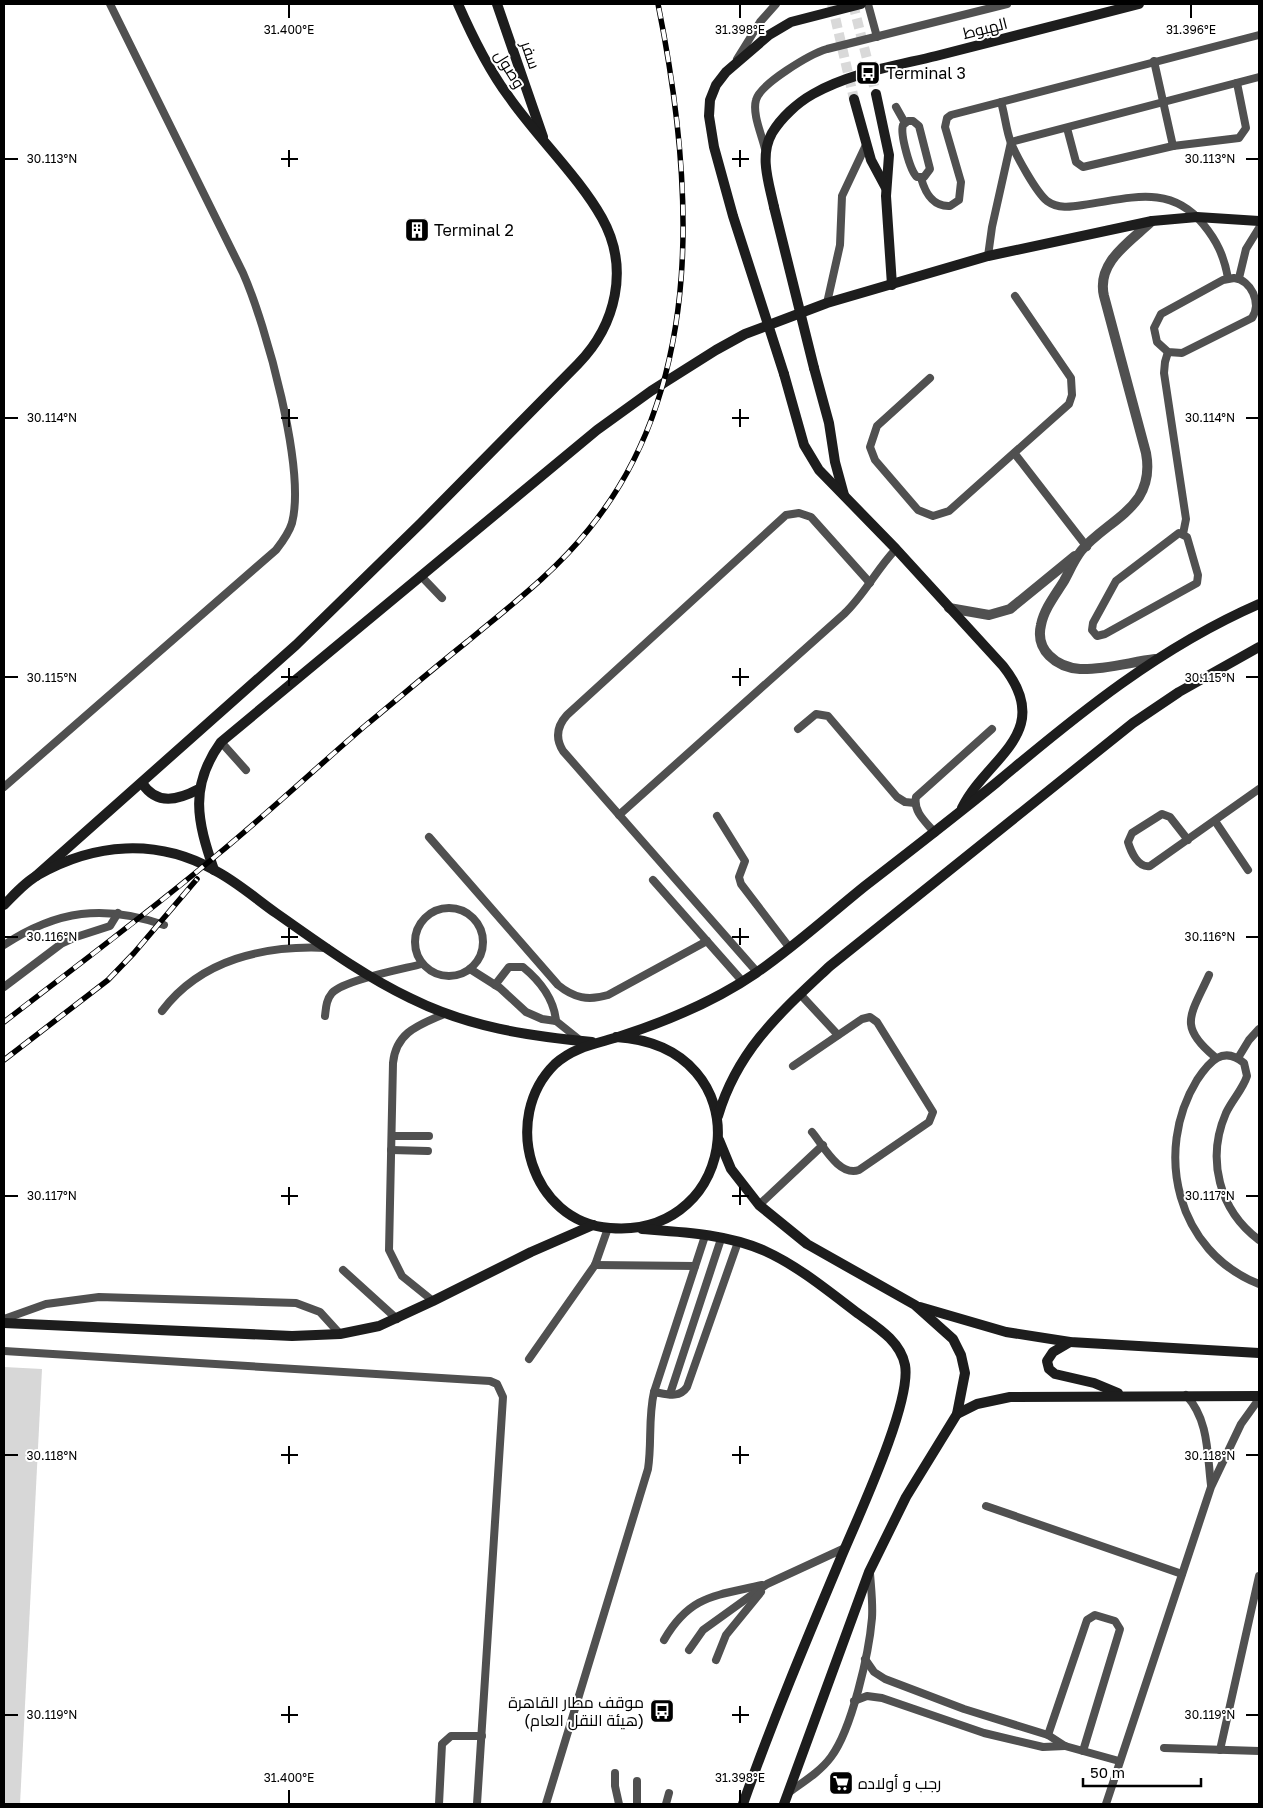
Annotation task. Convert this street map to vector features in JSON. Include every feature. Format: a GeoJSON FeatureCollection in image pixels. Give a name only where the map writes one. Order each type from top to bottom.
{"type":"FeatureCollection","features":[{"type":"Feature","properties":{"kind":"main road","name":"وصول"},"geometry":{"type":"LineString","coordinates":[[4,905],[296,645],[499,445],[589,353],[599,340],[612,311],[617,279],[614,248],[602,218],[508,97],[485,58],[458,4]]}},
{"type":"Feature","properties":{"kind":"main road","name":"سفر"},"geometry":{"type":"LineString","coordinates":[[497,4],[546,145]]}},
{"type":"Feature","properties":{"kind":"main road"},"geometry":{"type":"LineString","coordinates":[[861,4],[791,22],[769,35],[736,61],[716,85],[710,100],[711,130],[733,216],[784,374],[798,428],[810,458],[824,476],[896,549],[1014,679],[1020,693],[1022,708],[1020,725],[1013,744],[973,790],[960,812]]}},
{"type":"Feature","properties":{"kind":"main road","name":"الهبوط"},"geometry":{"type":"LineString","coordinates":[[766,151],[772,133],[796,105],[827,87],[868,73],[1139,4]]}},
{"type":"Feature","properties":{"kind":"main road"},"geometry":{"type":"LineString","coordinates":[[876,94],[888,149],[887,225],[892,285]]}},
{"type":"Feature","properties":{"kind":"main road"},"geometry":{"type":"LineString","coordinates":[[854,99],[866,145],[875,170],[886,188]]}},
{"type":"Feature","properties":{"kind":"main road"},"geometry":{"type":"LineString","coordinates":[[766,151],[766,170],[774,207],[827,414],[835,462],[844,496]]}},
{"type":"Feature","properties":{"kind":"main road"},"geometry":{"type":"LineString","coordinates":[[214,870],[198,807],[199,789],[210,757],[221,742],[597,430],[651,391],[745,334],[827,303],[988,256],[1152,220],[1197,217],[1259,221]]}},
{"type":"Feature","properties":{"kind":"main road"},"geometry":{"type":"LineString","coordinates":[[743,1804],[765,1741],[845,1548],[900,1408],[906,1380],[903,1358],[883,1332],[807,1276],[763,1251],[738,1242],[705,1236],[634,1228],[608,1228],[594,1225],[573,1216],[556,1202],[542,1186],[530,1159],[526,1122],[535,1094],[541,1081],[555,1064],[573,1051],[593,1042],[616,1038],[700,1005],[757,972],[935,833],[1049,738],[1155,659],[1224,619],[1259,604]]}},
{"type":"Feature","properties":{"kind":"main road"},"geometry":{"type":"LineString","coordinates":[[717,1117],[724,1094],[746,1054],[800,994],[830,966],[1132,723],[1178,692],[1259,647]]}},
{"type":"Feature","properties":{"kind":"main road"},"geometry":{"type":"LineString","coordinates":[[142,782],[152,794],[166,800],[182,798],[199,789]]}},
{"type":"Feature","properties":{"kind":"main road"},"geometry":{"type":"LineString","coordinates":[[36,876],[85,855],[119,847],[137,847],[171,852],[214,870],[371,977],[444,1014],[516,1034],[593,1042]]}},
{"type":"Feature","properties":{"kind":"main road"},"geometry":{"type":"LineString","coordinates":[[616,1038],[639,1039],[662,1046],[682,1058],[698,1074],[710,1094],[717,1117],[719,1140],[731,1170],[759,1205],[807,1244],[915,1305],[953,1339],[961,1355],[965,1372],[957,1414],[906,1497],[870,1572],[784,1804]]}},
{"type":"Feature","properties":{"kind":"main road"},"geometry":{"type":"LineString","coordinates":[[634,1228],[660,1222],[682,1208],[695,1196],[701,1189],[713,1166],[719,1140]]}},
{"type":"Feature","properties":{"kind":"main road"},"geometry":{"type":"LineString","coordinates":[[4,1323],[292,1336],[340,1334],[363,1330],[397,1319],[531,1252],[594,1225]]}},
{"type":"Feature","properties":{"kind":"main road"},"geometry":{"type":"LineString","coordinates":[[915,1305],[1006,1332],[1070,1342],[1259,1353]]}},
{"type":"Feature","properties":{"kind":"main road"},"geometry":{"type":"LineString","coordinates":[[1070,1342],[1050,1354],[1047,1361],[1049,1369],[1055,1374],[1094,1383],[1122,1395]]}},
{"type":"Feature","properties":{"kind":"main road"},"geometry":{"type":"LineString","coordinates":[[957,1414],[976,1404],[1010,1397],[1122,1395],[1259,1396]]}},
{"type":"Feature","properties":{"kind":"street"},"geometry":{"type":"LineString","coordinates":[[949,608],[989,615],[1010,609],[1084,549],[1132,506],[1145,485],[1147,474],[1146,453],[1102,287],[1102,279],[1108,264],[1152,220]]}},
{"type":"Feature","properties":{"kind":"street"},"geometry":{"type":"LineString","coordinates":[[1084,549],[1041,623],[1040,642],[1047,655],[1054,662],[1080,669],[1155,659]]}},
{"type":"Feature","properties":{"kind":"lane"},"geometry":{"type":"LineString","coordinates":[[4,787],[276,550],[286,537],[293,513],[295,495],[290,446],[268,346],[251,290],[110,4]]}},
{"type":"Feature","properties":{"kind":"lane"},"geometry":{"type":"LineString","coordinates":[[736,61],[760,22],[776,4]]}},
{"type":"Feature","properties":{"kind":"lane"},"geometry":{"type":"LineString","coordinates":[[868,4],[877,37]]}},
{"type":"Feature","properties":{"kind":"lane"},"geometry":{"type":"LineString","coordinates":[[766,151],[756,110],[759,94],[813,55],[1008,4]]}},
{"type":"Feature","properties":{"kind":"lane"},"geometry":{"type":"LineString","coordinates":[[896,107],[905,122],[902,132],[912,171],[921,178],[927,194],[939,205],[950,206],[959,200],[960,182],[945,127],[945,122],[951,115],[1259,35]]}},
{"type":"Feature","properties":{"kind":"lane"},"geometry":{"type":"LineString","coordinates":[[1154,61],[1173,146]]}},
{"type":"Feature","properties":{"kind":"lane"},"geometry":{"type":"LineString","coordinates":[[1011,142],[1259,77]]}},
{"type":"Feature","properties":{"kind":"lane"},"geometry":{"type":"LineString","coordinates":[[1067,128],[1076,162],[1083,167],[1173,146],[1234,139],[1242,136],[1246,128],[1237,83]]}},
{"type":"Feature","properties":{"kind":"lane"},"geometry":{"type":"LineString","coordinates":[[1001,102],[1011,142],[1039,192],[1046,200],[1056,206],[1065,208],[1156,196],[1171,200],[1185,206],[1197,217],[1220,248],[1228,278]]}},
{"type":"Feature","properties":{"kind":"lane"},"geometry":{"type":"LineString","coordinates":[[905,122],[912,121],[919,126],[930,169],[927,175],[921,178]]}},
{"type":"Feature","properties":{"kind":"lane"},"geometry":{"type":"LineString","coordinates":[[988,256],[992,227],[1011,142]]}},
{"type":"Feature","properties":{"kind":"lane"},"geometry":{"type":"LineString","coordinates":[[827,303],[840,245],[842,196],[866,145]]}},
{"type":"Feature","properties":{"kind":"lane"},"geometry":{"type":"LineString","coordinates":[[1239,278],[1246,248],[1259,228]]}},
{"type":"Feature","properties":{"kind":"lane"},"geometry":{"type":"LineString","coordinates":[[1228,278],[1239,278],[1247,284],[1255,298],[1258,312],[1248,321],[1182,353],[1168,352],[1157,342],[1154,328],[1160,314],[1228,278]]}},
{"type":"Feature","properties":{"kind":"lane"},"geometry":{"type":"LineString","coordinates":[[930,378],[877,426],[871,439],[870,447],[875,460],[918,510],[934,516],[949,511],[1069,404],[1073,386],[1067,370],[1015,296]]}},
{"type":"Feature","properties":{"kind":"lane"},"geometry":{"type":"LineString","coordinates":[[1168,352],[1164,372],[1186,518],[1183,534]]}},
{"type":"Feature","properties":{"kind":"lane"},"geometry":{"type":"LineString","coordinates":[[1015,454],[1084,549]]}},
{"type":"Feature","properties":{"kind":"lane"},"geometry":{"type":"LineString","coordinates":[[757,972],[618,816],[560,745],[559,726],[575,708],[786,515],[799,513],[812,517],[870,583]]}},
{"type":"Feature","properties":{"kind":"lane"},"geometry":{"type":"LineString","coordinates":[[1176,534],[1183,534],[1187,537],[1198,575],[1197,583],[1105,634],[1097,636],[1094,634],[1092,630],[1093,622],[1116,581],[1176,534]]}},
{"type":"Feature","properties":{"kind":"lane"},"geometry":{"type":"LineString","coordinates":[[618,816],[844,614],[870,583],[879,566],[896,549]]}},
{"type":"Feature","properties":{"kind":"lane"},"geometry":{"type":"LineString","coordinates":[[420,576],[442,598]]}},
{"type":"Feature","properties":{"kind":"lane"},"geometry":{"type":"LineString","coordinates":[[798,729],[816,714],[828,716],[897,797],[905,802],[915,803]]}},
{"type":"Feature","properties":{"kind":"lane"},"geometry":{"type":"LineString","coordinates":[[935,833],[918,814],[915,803],[920,792],[992,729]]}},
{"type":"Feature","properties":{"kind":"lane"},"geometry":{"type":"LineString","coordinates":[[221,742],[246,770]]}},
{"type":"Feature","properties":{"kind":"lane"},"geometry":{"type":"LineString","coordinates":[[1188,840],[1170,817],[1162,814],[1132,833],[1128,842],[1139,863],[1146,867],[1188,840],[1259,790]]}},
{"type":"Feature","properties":{"kind":"lane"},"geometry":{"type":"LineString","coordinates":[[717,816],[743,856],[745,866],[739,877],[741,884],[789,948]]}},
{"type":"Feature","properties":{"kind":"lane"},"geometry":{"type":"LineString","coordinates":[[1215,821],[1248,870]]}},
{"type":"Feature","properties":{"kind":"lane"},"geometry":{"type":"LineString","coordinates":[[429,837],[558,985],[577,997],[598,998],[608,995],[707,942]]}},
{"type":"Feature","properties":{"kind":"lane"},"geometry":{"type":"LineString","coordinates":[[653,880],[742,982]]}},
{"type":"Feature","properties":{"kind":"lane"},"geometry":{"type":"LineString","coordinates":[[451,907],[460,909],[474,918],[484,940],[480,956],[470,969],[454,976],[445,976],[436,974],[422,964],[415,950],[415,934],[422,920],[435,910],[451,907]]}},
{"type":"Feature","properties":{"kind":"lane"},"geometry":{"type":"LineString","coordinates":[[4,945],[24,932],[46,922],[70,915],[94,912],[142,917],[164,925]]}},
{"type":"Feature","properties":{"kind":"lane"},"geometry":{"type":"LineString","coordinates":[[4,987],[61,944],[76,936],[110,926],[118,913]]}},
{"type":"Feature","properties":{"kind":"lane"},"geometry":{"type":"LineString","coordinates":[[162,1011],[184,986],[202,974],[241,956],[284,948],[326,948]]}},
{"type":"Feature","properties":{"kind":"lane"},"geometry":{"type":"LineString","coordinates":[[325,1016],[328,999],[333,992],[371,977],[422,964]]}},
{"type":"Feature","properties":{"kind":"lane"},"geometry":{"type":"LineString","coordinates":[[495,985],[509,967],[523,967],[547,992],[554,1007],[556,1021]]}},
{"type":"Feature","properties":{"kind":"lane"},"geometry":{"type":"LineString","coordinates":[[470,969],[495,985],[526,1012],[542,1019],[556,1021],[581,1041]]}},
{"type":"Feature","properties":{"kind":"lane"},"geometry":{"type":"LineString","coordinates":[[1209,975],[1193,1008],[1190,1026],[1197,1041],[1215,1057]]}},
{"type":"Feature","properties":{"kind":"lane"},"geometry":{"type":"LineString","coordinates":[[800,994],[838,1035]]}},
{"type":"Feature","properties":{"kind":"lane"},"geometry":{"type":"LineString","coordinates":[[433,1302],[402,1276],[389,1250],[393,1063],[396,1049],[403,1036],[414,1027],[444,1014]]}},
{"type":"Feature","properties":{"kind":"lane"},"geometry":{"type":"LineString","coordinates":[[794,1066],[862,1019],[870,1018],[877,1022],[931,1107],[932,1116],[928,1122],[855,1172],[842,1170],[812,1132]]}},
{"type":"Feature","properties":{"kind":"lane"},"geometry":{"type":"LineString","coordinates":[[1238,1058],[1249,1040],[1259,1029]]}},
{"type":"Feature","properties":{"kind":"lane"},"geometry":{"type":"LineString","coordinates":[[1259,1240],[1241,1225],[1232,1213],[1225,1200],[1218,1173],[1217,1147],[1222,1122],[1247,1076],[1247,1069],[1238,1058],[1232,1055],[1215,1057],[1201,1074],[1182,1109],[1175,1142],[1176,1176],[1185,1208],[1209,1247],[1227,1265],[1259,1284]]}},
{"type":"Feature","properties":{"kind":"lane"},"geometry":{"type":"LineString","coordinates":[[392,1136],[429,1136]]}},
{"type":"Feature","properties":{"kind":"lane"},"geometry":{"type":"LineString","coordinates":[[759,1205],[823,1145]]}},
{"type":"Feature","properties":{"kind":"lane"},"geometry":{"type":"LineString","coordinates":[[392,1150],[428,1150]]}},
{"type":"Feature","properties":{"kind":"lane"},"geometry":{"type":"LineString","coordinates":[[529,1359],[595,1265],[608,1228]]}},
{"type":"Feature","properties":{"kind":"lane"},"geometry":{"type":"LineString","coordinates":[[546,1804],[648,1469],[650,1419],[654,1392],[705,1236]]}},
{"type":"Feature","properties":{"kind":"lane"},"geometry":{"type":"LineString","coordinates":[[670,1394],[721,1239]]}},
{"type":"Feature","properties":{"kind":"lane"},"geometry":{"type":"LineString","coordinates":[[654,1392],[680,1394],[687,1386],[738,1242]]}},
{"type":"Feature","properties":{"kind":"lane"},"geometry":{"type":"LineString","coordinates":[[595,1265],[695,1266]]}},
{"type":"Feature","properties":{"kind":"lane"},"geometry":{"type":"LineString","coordinates":[[343,1270],[397,1319]]}},
{"type":"Feature","properties":{"kind":"lane"},"geometry":{"type":"LineString","coordinates":[[4,1319],[46,1304],[99,1296],[296,1303],[320,1312],[340,1334]]}},
{"type":"Feature","properties":{"kind":"lane"},"geometry":{"type":"LineString","coordinates":[[4,1351],[490,1381],[497,1384],[503,1397],[477,1804]]}},
{"type":"Feature","properties":{"kind":"lane"},"geometry":{"type":"LineString","coordinates":[[1186,1395],[1198,1409],[1203,1422],[1211,1487]]}},
{"type":"Feature","properties":{"kind":"lane"},"geometry":{"type":"LineString","coordinates":[[1106,1804],[1211,1487],[1240,1424],[1259,1400]]}},
{"type":"Feature","properties":{"kind":"lane"},"geometry":{"type":"LineString","coordinates":[[986,1506],[1182,1574]]}},
{"type":"Feature","properties":{"kind":"lane"},"geometry":{"type":"LineString","coordinates":[[689,1650],[703,1630],[767,1584],[845,1548]]}},
{"type":"Feature","properties":{"kind":"lane"},"geometry":{"type":"LineString","coordinates":[[788,1793],[813,1775],[832,1756],[840,1743],[865,1659],[872,1617],[870,1572]]}},
{"type":"Feature","properties":{"kind":"lane"},"geometry":{"type":"LineString","coordinates":[[1220,1750],[1259,1576]]}},
{"type":"Feature","properties":{"kind":"lane"},"geometry":{"type":"LineString","coordinates":[[664,1640],[675,1621],[702,1599],[767,1584]]}},
{"type":"Feature","properties":{"kind":"lane"},"geometry":{"type":"LineString","coordinates":[[716,1660],[726,1636],[767,1584]]}},
{"type":"Feature","properties":{"kind":"lane"},"geometry":{"type":"LineString","coordinates":[[1048,1735],[1087,1620],[1095,1615],[1115,1621],[1120,1629],[1083,1751]]}},
{"type":"Feature","properties":{"kind":"lane"},"geometry":{"type":"LineString","coordinates":[[865,1659],[874,1672],[885,1679],[964,1709],[1048,1735],[1065,1746],[1120,1761]]}},
{"type":"Feature","properties":{"kind":"lane"},"geometry":{"type":"LineString","coordinates":[[854,1701],[867,1696],[882,1698],[984,1733],[1044,1747],[1065,1746]]}},
{"type":"Feature","properties":{"kind":"lane"},"geometry":{"type":"LineString","coordinates":[[439,1804],[442,1744],[451,1736],[482,1736]]}},
{"type":"Feature","properties":{"kind":"lane"},"geometry":{"type":"LineString","coordinates":[[1164,1748],[1259,1751]]}},
{"type":"Feature","properties":{"kind":"lane"},"geometry":{"type":"LineString","coordinates":[[615,1773],[615,1786],[619,1804]]}},
{"type":"Feature","properties":{"kind":"lane"},"geometry":{"type":"LineString","coordinates":[[637,1804],[638,1782]]}},
{"type":"Feature","properties":{"kind":"lane"},"geometry":{"type":"LineString","coordinates":[[666,1804],[669,1793]]}},
{"type":"Feature","properties":{"kind":"shaded area"},"geometry":{"type":"Polygon","coordinates":[[[4,1367],[42,1369],[20,1804],[4,1804],[4,1367]]]}},
{"type":"Feature","properties":{"kind":"tunnel"},"geometry":{"type":"LineString","coordinates":[[832,4],[854,99]]}},
{"type":"Feature","properties":{"kind":"tunnel"},"geometry":{"type":"LineString","coordinates":[[853,4],[876,94]]}},
{"type":"Feature","properties":{"kind":"railway"},"geometry":{"type":"LineString","coordinates":[[4,1022],[191,877],[366,725],[532,588],[576,545],[628,472],[655,410],[672,344],[681,277],[683,208],[679,138],[670,70],[658,4]]}},
{"type":"Feature","properties":{"kind":"railway"},"geometry":{"type":"LineString","coordinates":[[4,1060],[108,980],[134,953],[197,879]]}},
{"type":"Feature","properties":{"kind":"place","name":"Terminal 3"},"geometry":{"type":"Point","coordinates":[868,73]}},
{"type":"Feature","properties":{"kind":"place","name":"Terminal 2"},"geometry":{"type":"Point","coordinates":[417,230]}},
{"type":"Feature","properties":{"kind":"place","name":"موقف مطار القاهرة (هيئة النقل العام)"},"geometry":{"type":"Point","coordinates":[662,1711]}},
{"type":"Feature","properties":{"kind":"place","name":"رجب و أولاده"},"geometry":{"type":"Point","coordinates":[841,1783]}}]}
